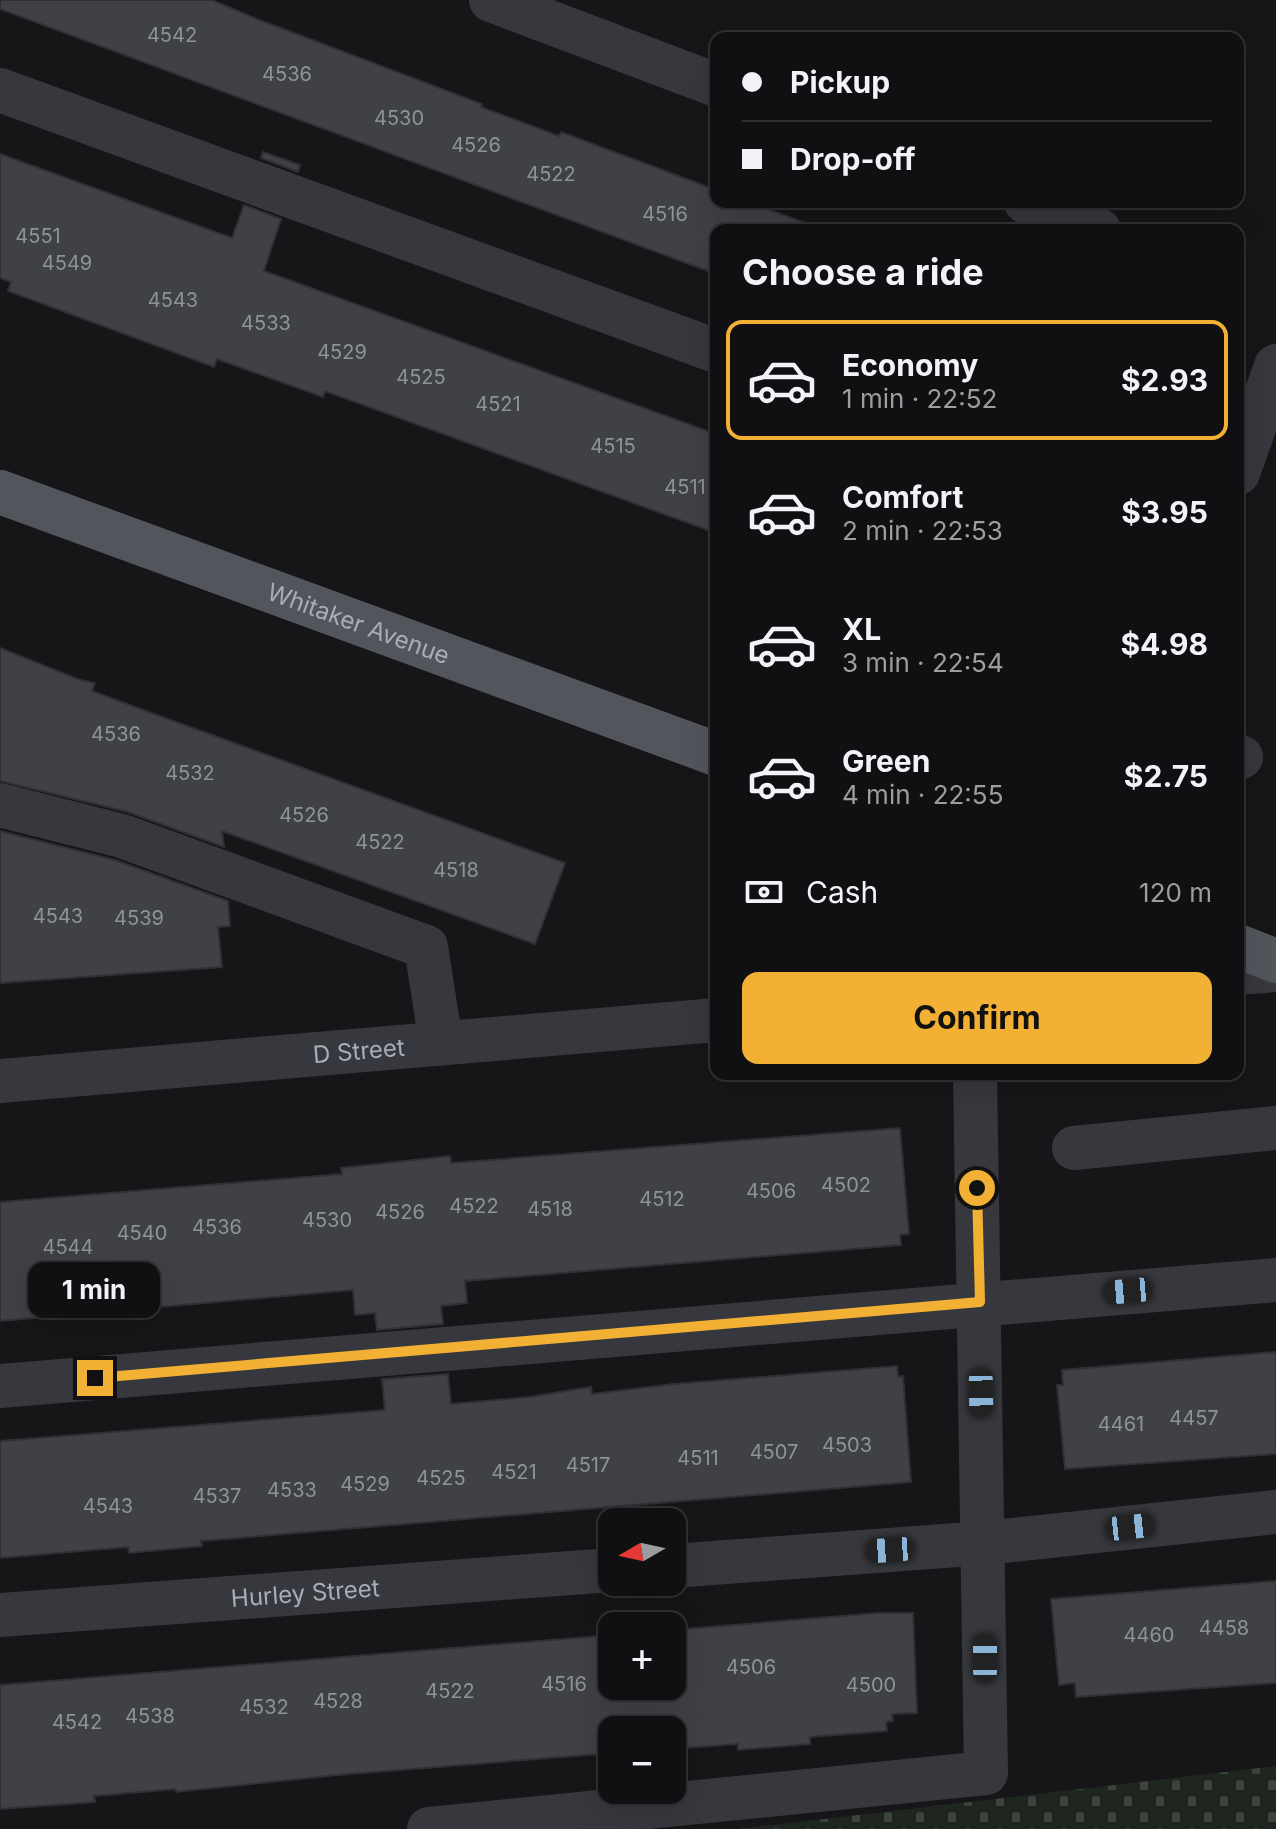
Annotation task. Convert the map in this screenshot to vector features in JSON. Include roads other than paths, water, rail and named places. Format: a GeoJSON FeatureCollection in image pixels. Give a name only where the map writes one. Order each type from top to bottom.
{"type":"FeatureCollection","features":[{"type":"Feature","properties":{"kind":"main road","name":"Whitaker Avenue"},"geometry":{"type":"LineString","coordinates":[[0,492],[710,752]]}},
{"type":"Feature","properties":{"kind":"main road"},"geometry":{"type":"LineString","coordinates":[[1244,948],[1276,961]]}},
{"type":"Feature","properties":{"kind":"street"},"geometry":{"type":"LineString","coordinates":[[491,0],[710,83]]}},
{"type":"Feature","properties":{"kind":"street"},"geometry":{"type":"LineString","coordinates":[[0,90],[710,349]]}},
{"type":"Feature","properties":{"kind":"street"},"geometry":{"type":"LineString","coordinates":[[1042,208],[1083,224]]}},
{"type":"Feature","properties":{"kind":"street"},"geometry":{"type":"LineString","coordinates":[[1244,456],[1276,366]]}},
{"type":"Feature","properties":{"kind":"street"},"geometry":{"type":"LineString","coordinates":[[0,805],[122,836],[426,947],[441,1043]]}},
{"type":"Feature","properties":{"kind":"street"},"geometry":{"type":"LineString","coordinates":[[1244,973],[1276,970]]}},
{"type":"Feature","properties":{"kind":"street","name":"D Street"},"geometry":{"type":"LineString","coordinates":[[0,1081],[710,1021]]}},
{"type":"Feature","properties":{"kind":"street"},"geometry":{"type":"LineString","coordinates":[[429,1829],[986,1773],[975,1080]]}},
{"type":"Feature","properties":{"kind":"street"},"geometry":{"type":"LineString","coordinates":[[1074,1148],[1276,1128]]}},
{"type":"Feature","properties":{"kind":"street"},"geometry":{"type":"LineString","coordinates":[[0,1386],[980,1302],[1276,1280]]}},
{"type":"Feature","properties":{"kind":"street"},"geometry":{"type":"LineString","coordinates":[[686,1565],[984,1543],[1276,1512]]}},
{"type":"Feature","properties":{"kind":"street","name":"Hurley Street"},"geometry":{"type":"LineString","coordinates":[[0,1615],[598,1571]]}}]}
